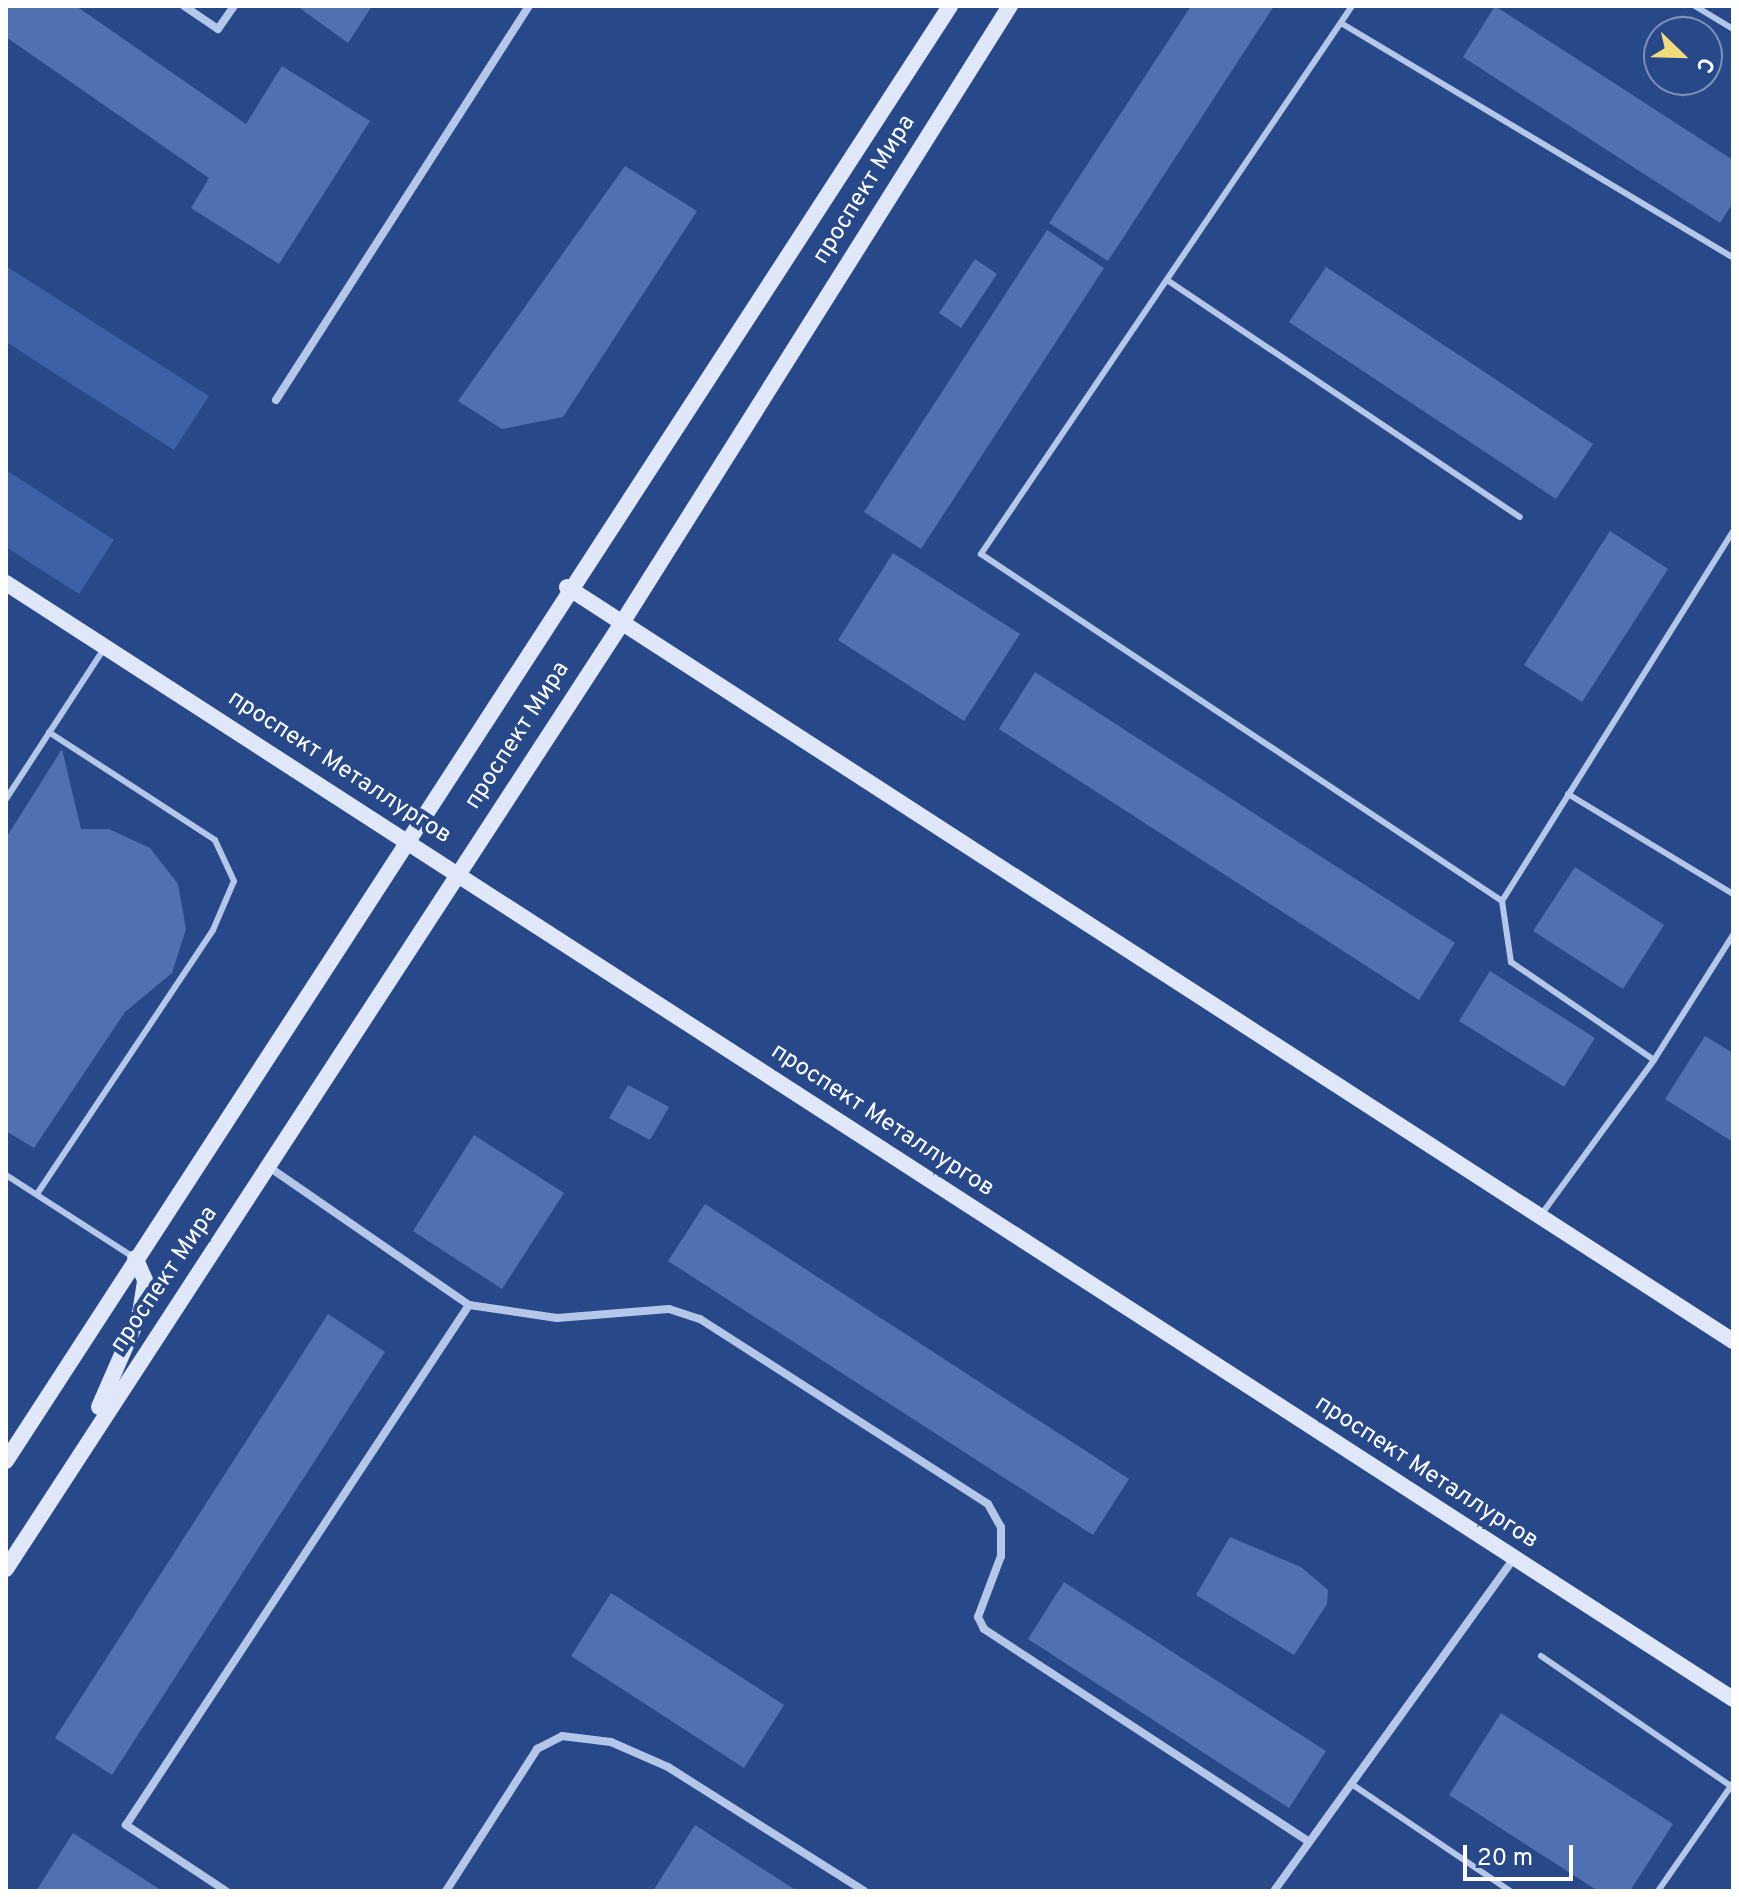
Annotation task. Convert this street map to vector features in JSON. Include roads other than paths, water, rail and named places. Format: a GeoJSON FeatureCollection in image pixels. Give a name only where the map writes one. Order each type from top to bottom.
{"type":"FeatureCollection","features":[{"type":"Feature","properties":{"kind":"main road","name":"проспект Мира"},"geometry":{"type":"LineString","coordinates":[[6,1461],[567,587],[950,6]]}},
{"type":"Feature","properties":{"kind":"main road","name":"проспект Мира"},"geometry":{"type":"LineString","coordinates":[[6,1569],[74,1460],[269,1167],[456,874],[622,623],[1010,6]]}},
{"type":"Feature","properties":{"kind":"main road","name":"проспект Металлургов"},"geometry":{"type":"LineString","coordinates":[[6,583],[407,837],[456,874],[1733,1699]]}},
{"type":"Feature","properties":{"kind":"main road"},"geometry":{"type":"LineString","coordinates":[[567,587],[1733,1341]]}},
{"type":"Feature","properties":{"kind":"main road"},"geometry":{"type":"LineString","coordinates":[[74,1460],[140,1313],[145,1280],[135,1258]]}},
{"type":"Feature","properties":{"kind":"street"},"geometry":{"type":"LineString","coordinates":[[184,6],[218,29],[234,6]]}},
{"type":"Feature","properties":{"kind":"street"},"geometry":{"type":"LineString","coordinates":[[276,400],[529,6]]}},
{"type":"Feature","properties":{"kind":"street"},"geometry":{"type":"LineString","coordinates":[[269,1167],[469,1305],[557,1318],[669,1309],[700,1319],[988,1504],[1001,1527],[1001,1556],[978,1617],[984,1629],[1306,1840]]}},
{"type":"Feature","properties":{"kind":"street"},"geometry":{"type":"LineString","coordinates":[[226,1891],[126,1825],[469,1305]]}},
{"type":"Feature","properties":{"kind":"street"},"geometry":{"type":"LineString","coordinates":[[1274,1891],[1306,1840],[1353,1785],[1514,1558]]}},
{"type":"Feature","properties":{"kind":"street"},"geometry":{"type":"LineString","coordinates":[[446,1891],[537,1749],[562,1736],[611,1742],[668,1767],[864,1891]]}},
{"type":"Feature","properties":{"kind":"lane"},"geometry":{"type":"LineString","coordinates":[[1352,6],[981,554],[1502,901]]}},
{"type":"Feature","properties":{"kind":"lane"},"geometry":{"type":"LineString","coordinates":[[1695,6],[1733,29]]}},
{"type":"Feature","properties":{"kind":"lane"},"geometry":{"type":"LineString","coordinates":[[1341,23],[1733,258]]}},
{"type":"Feature","properties":{"kind":"lane"},"geometry":{"type":"LineString","coordinates":[[1167,280],[1520,517]]}},
{"type":"Feature","properties":{"kind":"lane"},"geometry":{"type":"LineString","coordinates":[[1654,1060],[1511,962],[1502,901],[1733,531]]}},
{"type":"Feature","properties":{"kind":"lane"},"geometry":{"type":"LineString","coordinates":[[6,799],[105,647]]}},
{"type":"Feature","properties":{"kind":"lane"},"geometry":{"type":"LineString","coordinates":[[37,1194],[213,930],[234,881],[215,840],[49,732]]}},
{"type":"Feature","properties":{"kind":"lane"},"geometry":{"type":"LineString","coordinates":[[1568,794],[1733,894]]}},
{"type":"Feature","properties":{"kind":"lane"},"geometry":{"type":"LineString","coordinates":[[1539,1218],[1654,1060],[1733,935]]}},
{"type":"Feature","properties":{"kind":"lane"},"geometry":{"type":"LineString","coordinates":[[6,1175],[135,1258]]}},
{"type":"Feature","properties":{"kind":"lane"},"geometry":{"type":"LineString","coordinates":[[1541,1656],[1732,1784],[1658,1891]]}},
{"type":"Feature","properties":{"kind":"lane"},"geometry":{"type":"LineString","coordinates":[[1353,1785],[1510,1891]]}}]}
